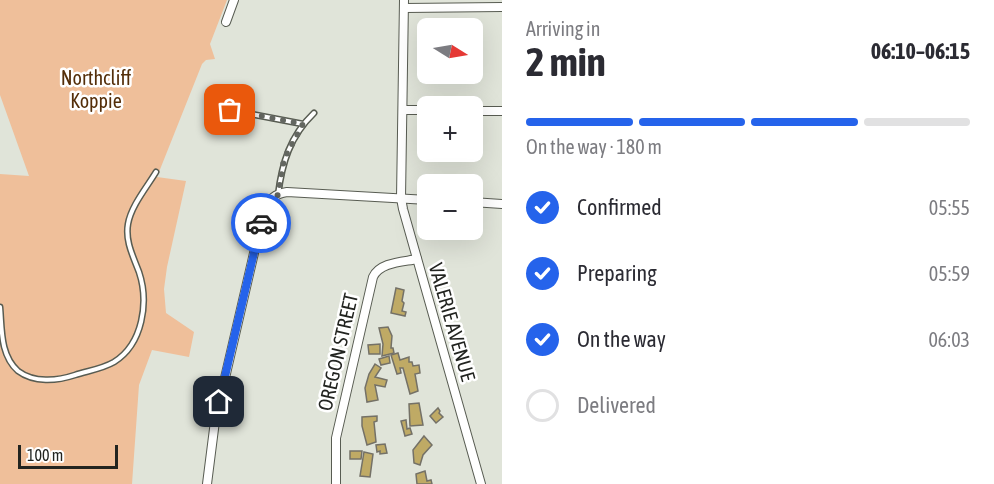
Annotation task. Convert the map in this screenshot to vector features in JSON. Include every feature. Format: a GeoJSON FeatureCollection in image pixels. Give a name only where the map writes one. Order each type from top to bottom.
{"type":"FeatureCollection","features":[{"type":"Feature","properties":{"kind":"street"},"geometry":{"type":"LineString","coordinates":[[226,22],[234,0]]}},
{"type":"Feature","properties":{"kind":"street"},"geometry":{"type":"LineString","coordinates":[[404,4],[502,7]]}},
{"type":"Feature","properties":{"kind":"street","name":"VALERIE AVENUE"},"geometry":{"type":"LineString","coordinates":[[404,4],[401,198],[481,484]]}},
{"type":"Feature","properties":{"kind":"street"},"geometry":{"type":"LineString","coordinates":[[404,110],[417,110]]}},
{"type":"Feature","properties":{"kind":"street"},"geometry":{"type":"LineString","coordinates":[[483,111],[502,111]]}},
{"type":"Feature","properties":{"kind":"street"},"geometry":{"type":"LineString","coordinates":[[207,484],[214,421],[267,203],[287,192],[417,199]]}},
{"type":"Feature","properties":{"kind":"street"},"geometry":{"type":"LineString","coordinates":[[483,203],[502,204]]}},
{"type":"Feature","properties":{"kind":"street","name":"OREGON STREET"},"geometry":{"type":"LineString","coordinates":[[336,484],[336,438],[373,277],[382,266],[417,259]]}},
{"type":"Feature","properties":{"kind":"lane"},"geometry":{"type":"LineString","coordinates":[[230,110],[303,124]]}},
{"type":"Feature","properties":{"kind":"lane"},"geometry":{"type":"LineString","coordinates":[[278,195],[284,159],[303,124],[314,113]]}},
{"type":"Feature","properties":{"kind":"lane"},"geometry":{"type":"LineString","coordinates":[[0,307],[3,347],[12,365],[19,372],[46,380],[62,378],[108,365],[121,357],[133,340],[144,307],[144,291],[129,244],[128,223],[131,212],[156,172]]}},
{"type":"Feature","properties":{"kind":"green space","name":"Northcliff Koppie"},"geometry":{"type":"Polygon","coordinates":[[[0,0],[227,0],[210,44],[215,59],[206,60],[202,64],[157,177],[186,181],[164,289],[166,313],[194,332],[189,357],[152,350],[139,385],[132,484],[0,484],[0,174],[29,176],[0,95],[0,0]]]}},
{"type":"Feature","properties":{"kind":"building"},"geometry":{"type":"Polygon","coordinates":[[[396,288],[404,290],[402,311],[406,312],[405,316],[391,313],[396,288]]]}},
{"type":"Feature","properties":{"kind":"building"},"geometry":{"type":"Polygon","coordinates":[[[388,327],[392,336],[391,348],[394,353],[382,356],[383,344],[379,328],[388,327]]]}},
{"type":"Feature","properties":{"kind":"building"},"geometry":{"type":"Polygon","coordinates":[[[380,344],[380,354],[369,354],[368,345],[380,344]]]}},
{"type":"Feature","properties":{"kind":"building"},"geometry":{"type":"Polygon","coordinates":[[[398,353],[400,360],[409,357],[409,362],[412,362],[413,366],[419,365],[420,373],[415,374],[418,391],[410,394],[403,368],[400,368],[401,373],[397,374],[391,355],[398,353]]]}},
{"type":"Feature","properties":{"kind":"building"},"geometry":{"type":"Polygon","coordinates":[[[389,356],[390,363],[381,365],[379,359],[389,356]]]}},
{"type":"Feature","properties":{"kind":"building"},"geometry":{"type":"Polygon","coordinates":[[[375,364],[381,368],[375,377],[387,380],[385,387],[375,385],[378,400],[367,402],[365,388],[375,364]]]}},
{"type":"Feature","properties":{"kind":"building"},"geometry":{"type":"Polygon","coordinates":[[[419,403],[423,425],[410,426],[409,404],[419,403]]]}},
{"type":"Feature","properties":{"kind":"building"},"geometry":{"type":"Polygon","coordinates":[[[438,408],[443,417],[436,423],[430,416],[438,408]]]}},
{"type":"Feature","properties":{"kind":"building"},"geometry":{"type":"Polygon","coordinates":[[[377,416],[377,421],[374,422],[376,442],[367,445],[362,417],[377,416]]]}},
{"type":"Feature","properties":{"kind":"building"},"geometry":{"type":"Polygon","coordinates":[[[406,420],[407,429],[410,428],[412,434],[405,436],[401,421],[406,420]]]}},
{"type":"Feature","properties":{"kind":"building"},"geometry":{"type":"Polygon","coordinates":[[[424,436],[432,445],[423,455],[420,465],[414,463],[413,450],[424,436]]]}},
{"type":"Feature","properties":{"kind":"building"},"geometry":{"type":"Polygon","coordinates":[[[385,444],[387,453],[377,452],[376,445],[385,444]]]}},
{"type":"Feature","properties":{"kind":"building"},"geometry":{"type":"Polygon","coordinates":[[[350,451],[362,451],[361,459],[350,459],[350,451]]]}},
{"type":"Feature","properties":{"kind":"building"},"geometry":{"type":"Polygon","coordinates":[[[364,452],[373,454],[370,477],[360,476],[364,452]]]}},
{"type":"Feature","properties":{"kind":"building"},"geometry":{"type":"Polygon","coordinates":[[[425,471],[427,481],[431,480],[432,484],[417,484],[416,474],[425,471]]]}},
{"type":"Feature","properties":{"kind":"way so far"},"geometry":{"type":"LineString","coordinates":[[230,110],[303,124],[284,159],[280,172],[278,195],[267,203],[261,223]]}},
{"type":"Feature","properties":{"kind":"route"},"geometry":{"type":"LineString","coordinates":[[219,402],[261,223]]}}]}
